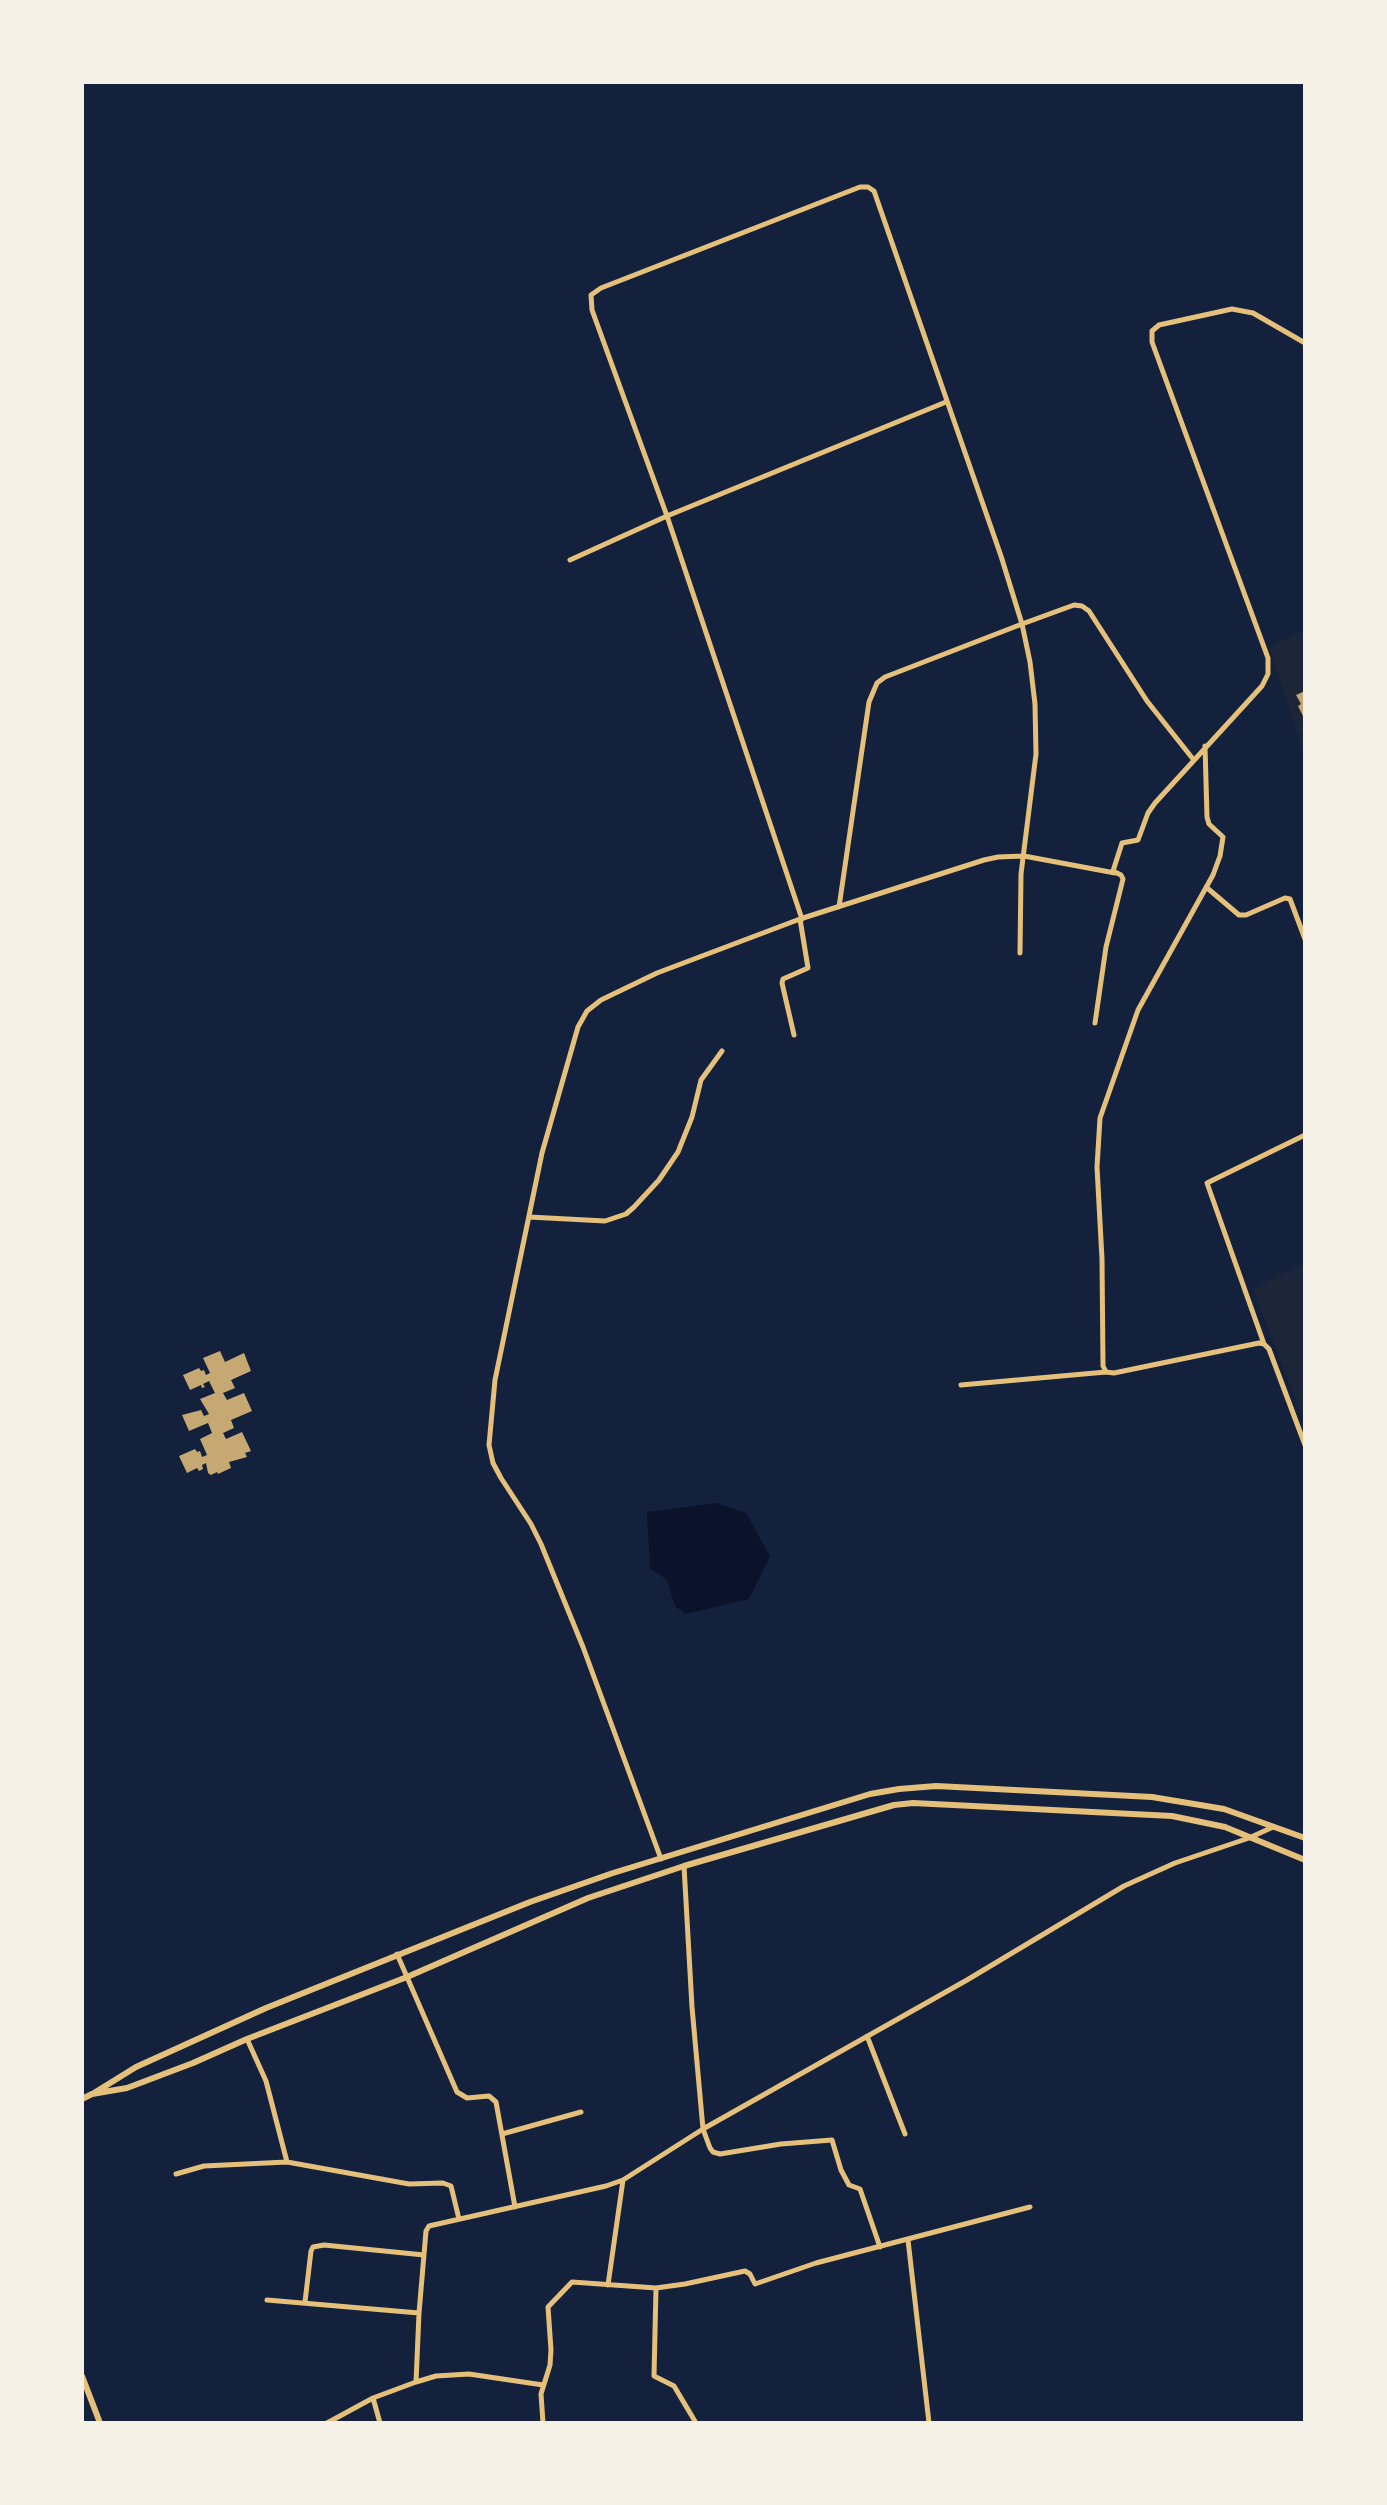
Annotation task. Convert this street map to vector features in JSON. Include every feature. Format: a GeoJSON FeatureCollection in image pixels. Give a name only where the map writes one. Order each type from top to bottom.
{"type":"FeatureCollection","features":[{"type":"Feature","properties":{"kind":"street"},"geometry":{"type":"LineString","coordinates":[[794,1035],[782,983],[783,979],[808,968],[801,919],[667,516],[592,310],[591,295],[601,288],[860,187],[868,187],[874,191],[1001,556],[1021,624],[1034,685],[1034,771],[1021,874],[1020,953]]}},
{"type":"Feature","properties":{"kind":"street"},"geometry":{"type":"LineString","coordinates":[[1115,873],[1122,843],[1139,839],[1150,808],[1262,686],[1268,674],[1268,657],[1152,342],[1152,331],[1159,325],[1232,309],[1253,313],[1305,343]]}},
{"type":"Feature","properties":{"kind":"street"},"geometry":{"type":"LineString","coordinates":[[570,560],[667,516],[946,402]]}},
{"type":"Feature","properties":{"kind":"street"},"geometry":{"type":"LineString","coordinates":[[839,907],[866,715],[877,683],[886,677],[1021,624],[1074,606],[1082,606],[1089,611],[1147,701],[1193,759]]}},
{"type":"Feature","properties":{"kind":"street"},"geometry":{"type":"LineString","coordinates":[[1106,1372],[1103,1366],[1102,1259],[1097,1167],[1100,1118],[1138,1010],[1206,887],[1224,842],[1220,832],[1209,824],[1207,817],[1205,746]]}},
{"type":"Feature","properties":{"kind":"street"},"geometry":{"type":"LineString","coordinates":[[661,1859],[583,1647],[531,1524],[501,1478],[491,1454],[489,1432],[495,1380],[542,1153],[571,1047],[587,1011],[616,992],[657,973],[801,919],[998,856],[1024,856],[1115,873],[1123,878],[1106,947],[1095,1023]]}},
{"type":"Feature","properties":{"kind":"street"},"geometry":{"type":"LineString","coordinates":[[1206,887],[1239,915],[1246,915],[1285,898],[1290,899],[1305,939]]}},
{"type":"Feature","properties":{"kind":"street"},"geometry":{"type":"LineString","coordinates":[[529,1217],[605,1221],[626,1214],[659,1180],[678,1152],[692,1116],[701,1080],[722,1051]]}},
{"type":"Feature","properties":{"kind":"street"},"geometry":{"type":"LineString","coordinates":[[1305,1135],[1207,1183],[1264,1344],[1269,1349],[1305,1445]]}},
{"type":"Feature","properties":{"kind":"street"},"geometry":{"type":"LineString","coordinates":[[961,1385],[1114,1373],[1264,1344]]}},
{"type":"Feature","properties":{"kind":"street"},"geometry":{"type":"LineString","coordinates":[[82,2099],[136,2067],[266,2008],[564,1889],[870,1794],[899,1788],[936,1786],[1185,1801],[1241,1814],[1305,1838]]}},
{"type":"Feature","properties":{"kind":"street"},"geometry":{"type":"LineString","coordinates":[[92,2094],[127,2088],[407,1977],[588,1898],[875,1809],[913,1803],[1172,1816],[1225,1827],[1305,1860]]}},
{"type":"Feature","properties":{"kind":"street"},"geometry":{"type":"LineString","coordinates":[[416,2382],[419,2313],[429,2226],[623,2180],[703,2129],[1133,1882],[1175,1863],[1249,1838],[1275,1826]]}},
{"type":"Feature","properties":{"kind":"street"},"geometry":{"type":"LineString","coordinates":[[711,1842],[717,1857]]}},
{"type":"Feature","properties":{"kind":"street"},"geometry":{"type":"LineString","coordinates":[[684,1867],[692,2007],[703,2129],[710,2148],[720,2154],[781,2144],[832,2140],[841,2170],[849,2185],[860,2189],[880,2247]]}},
{"type":"Feature","properties":{"kind":"street"},"geometry":{"type":"LineString","coordinates":[[397,1954],[457,2092],[467,2098],[493,2097],[515,2207]]}},
{"type":"Feature","properties":{"kind":"street"},"geometry":{"type":"LineString","coordinates":[[867,2036],[905,2134]]}},
{"type":"Feature","properties":{"kind":"street"},"geometry":{"type":"LineString","coordinates":[[247,2039],[266,2081],[287,2162]]}},
{"type":"Feature","properties":{"kind":"street"},"geometry":{"type":"LineString","coordinates":[[502,2134],[581,2112]]}},
{"type":"Feature","properties":{"kind":"street"},"geometry":{"type":"LineString","coordinates":[[176,2174],[204,2166],[287,2162],[409,2184],[448,2184],[451,2186],[459,2219]]}},
{"type":"Feature","properties":{"kind":"street"},"geometry":{"type":"LineString","coordinates":[[608,2285],[623,2180]]}},
{"type":"Feature","properties":{"kind":"street"},"geometry":{"type":"LineString","coordinates":[[543,2423],[541,2393],[550,2365],[548,2312],[550,2304],[572,2283],[656,2288],[745,2272],[750,2274],[755,2284],[816,2263],[1030,2207]]}},
{"type":"Feature","properties":{"kind":"street"},"geometry":{"type":"LineString","coordinates":[[908,2240],[929,2423]]}},
{"type":"Feature","properties":{"kind":"street"},"geometry":{"type":"LineString","coordinates":[[305,2302],[313,2246],[424,2255]]}},
{"type":"Feature","properties":{"kind":"street"},"geometry":{"type":"LineString","coordinates":[[656,2288],[654,2376],[674,2386],[696,2423]]}},
{"type":"Feature","properties":{"kind":"street"},"geometry":{"type":"LineString","coordinates":[[267,2300],[419,2313]]}},
{"type":"Feature","properties":{"kind":"street"},"geometry":{"type":"LineString","coordinates":[[327,2423],[373,2399],[436,2376],[462,2374],[543,2385]]}},
{"type":"Feature","properties":{"kind":"street"},"geometry":{"type":"LineString","coordinates":[[82,2376],[100,2423]]}},
{"type":"Feature","properties":{"kind":"street"},"geometry":{"type":"LineString","coordinates":[[373,2399],[380,2423]]}},
{"type":"Feature","properties":{"kind":"shaded area"},"geometry":{"type":"Polygon","coordinates":[[[1305,630],[1305,757],[1269,648],[1305,630]]]}},
{"type":"Feature","properties":{"kind":"shaded area"},"geometry":{"type":"Polygon","coordinates":[[[1305,1263],[1305,1424],[1253,1289],[1305,1263]]]}},
{"type":"Feature","properties":{"kind":"shaded area"},"geometry":{"type":"Polygon","coordinates":[[[716,1503],[746,1513],[770,1556],[749,1599],[685,1614],[675,1606],[667,1580],[650,1568],[647,1512],[716,1503]]]}},
{"type":"Feature","properties":{"kind":"building"},"geometry":{"type":"Polygon","coordinates":[[[1305,691],[1305,720],[1296,695],[1305,691]]]}},
{"type":"Feature","properties":{"kind":"building"},"geometry":{"type":"Polygon","coordinates":[[[220,1351],[225,1362],[244,1353],[251,1371],[231,1380],[235,1388],[223,1393],[227,1400],[244,1393],[252,1411],[231,1420],[234,1428],[223,1433],[226,1439],[242,1432],[251,1451],[245,1453],[247,1457],[229,1462],[231,1468],[218,1474],[208,1473],[206,1463],[202,1465],[203,1469],[199,1471],[197,1468],[187,1473],[179,1456],[195,1449],[200,1451],[202,1457],[207,1455],[200,1439],[212,1433],[208,1423],[189,1431],[182,1415],[201,1410],[204,1416],[209,1414],[200,1399],[215,1393],[209,1381],[203,1384],[205,1387],[202,1388],[201,1385],[190,1390],[183,1375],[199,1368],[204,1370],[206,1375],[210,1373],[203,1358],[220,1351]]]}}]}
